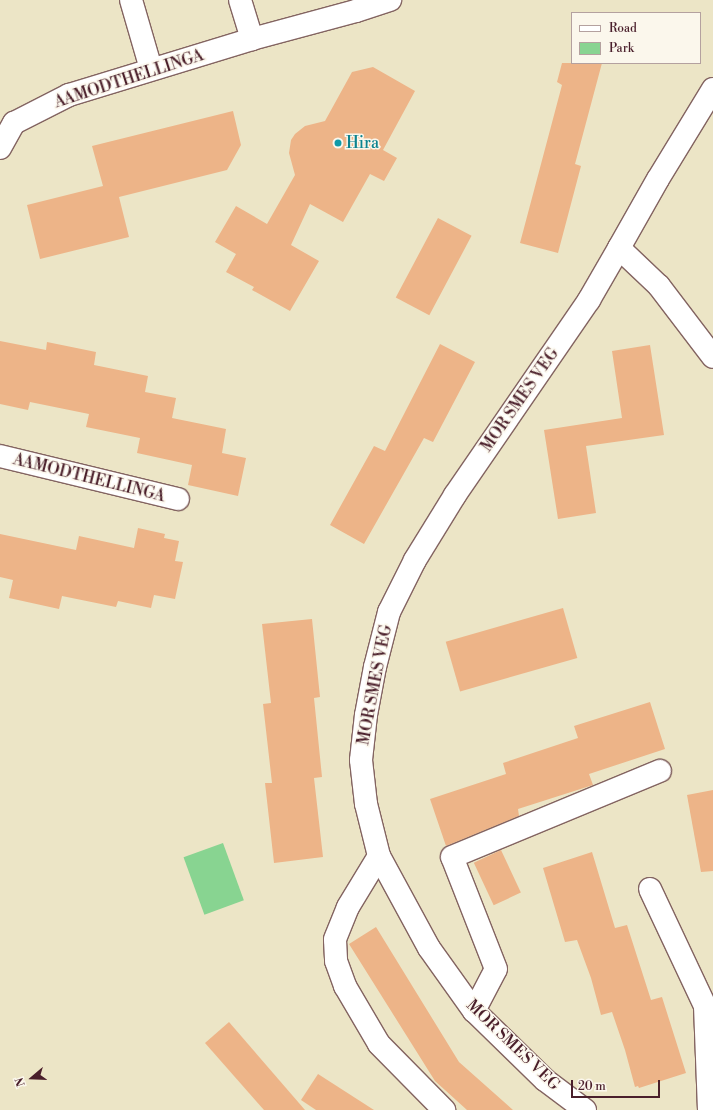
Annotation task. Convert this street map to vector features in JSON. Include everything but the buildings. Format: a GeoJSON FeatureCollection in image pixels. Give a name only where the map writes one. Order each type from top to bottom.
{"type":"FeatureCollection","features":[{"type":"Feature","properties":{"kind":"street"},"geometry":{"type":"LineString","coordinates":[[131,0],[151,70]]}},
{"type":"Feature","properties":{"kind":"street"},"geometry":{"type":"LineString","coordinates":[[240,0],[252,39]]}},
{"type":"Feature","properties":{"kind":"street","name":"AAMODTHELLINGA"},"geometry":{"type":"LineString","coordinates":[[0,148],[7,121],[68,95],[252,39],[354,6],[390,0]]}},
{"type":"Feature","properties":{"kind":"street","name":"MOR SMES VEG"},"geometry":{"type":"LineString","coordinates":[[585,1110],[545,1080],[474,1011],[429,948],[379,856],[366,804],[361,760],[366,715],[375,667],[389,612],[414,560],[455,495],[589,300],[658,179],[713,89]]}},
{"type":"Feature","properties":{"kind":"street"},"geometry":{"type":"LineString","coordinates":[[619,248],[659,286],[713,357]]}},
{"type":"Feature","properties":{"kind":"street","name":"AAMODTHELLINGA"},"geometry":{"type":"LineString","coordinates":[[0,456],[178,499]]}},
{"type":"Feature","properties":{"kind":"street"},"geometry":{"type":"LineString","coordinates":[[474,1011],[496,969],[452,857],[660,771]]}},
{"type":"Feature","properties":{"kind":"street"},"geometry":{"type":"LineString","coordinates":[[379,856],[348,907],[335,940],[336,961],[345,986],[379,1044],[444,1110]]}},
{"type":"Feature","properties":{"kind":"street"},"geometry":{"type":"LineString","coordinates":[[650,889],[706,1006],[710,1109]]}},
{"type":"Feature","properties":{"kind":"green space"},"geometry":{"type":"Polygon","coordinates":[[[223,843],[244,900],[204,915],[184,857],[223,843]]]}},
{"type":"Feature","properties":{"kind":"place","name":"Hira"},"geometry":{"type":"Point","coordinates":[338,143]}}]}
